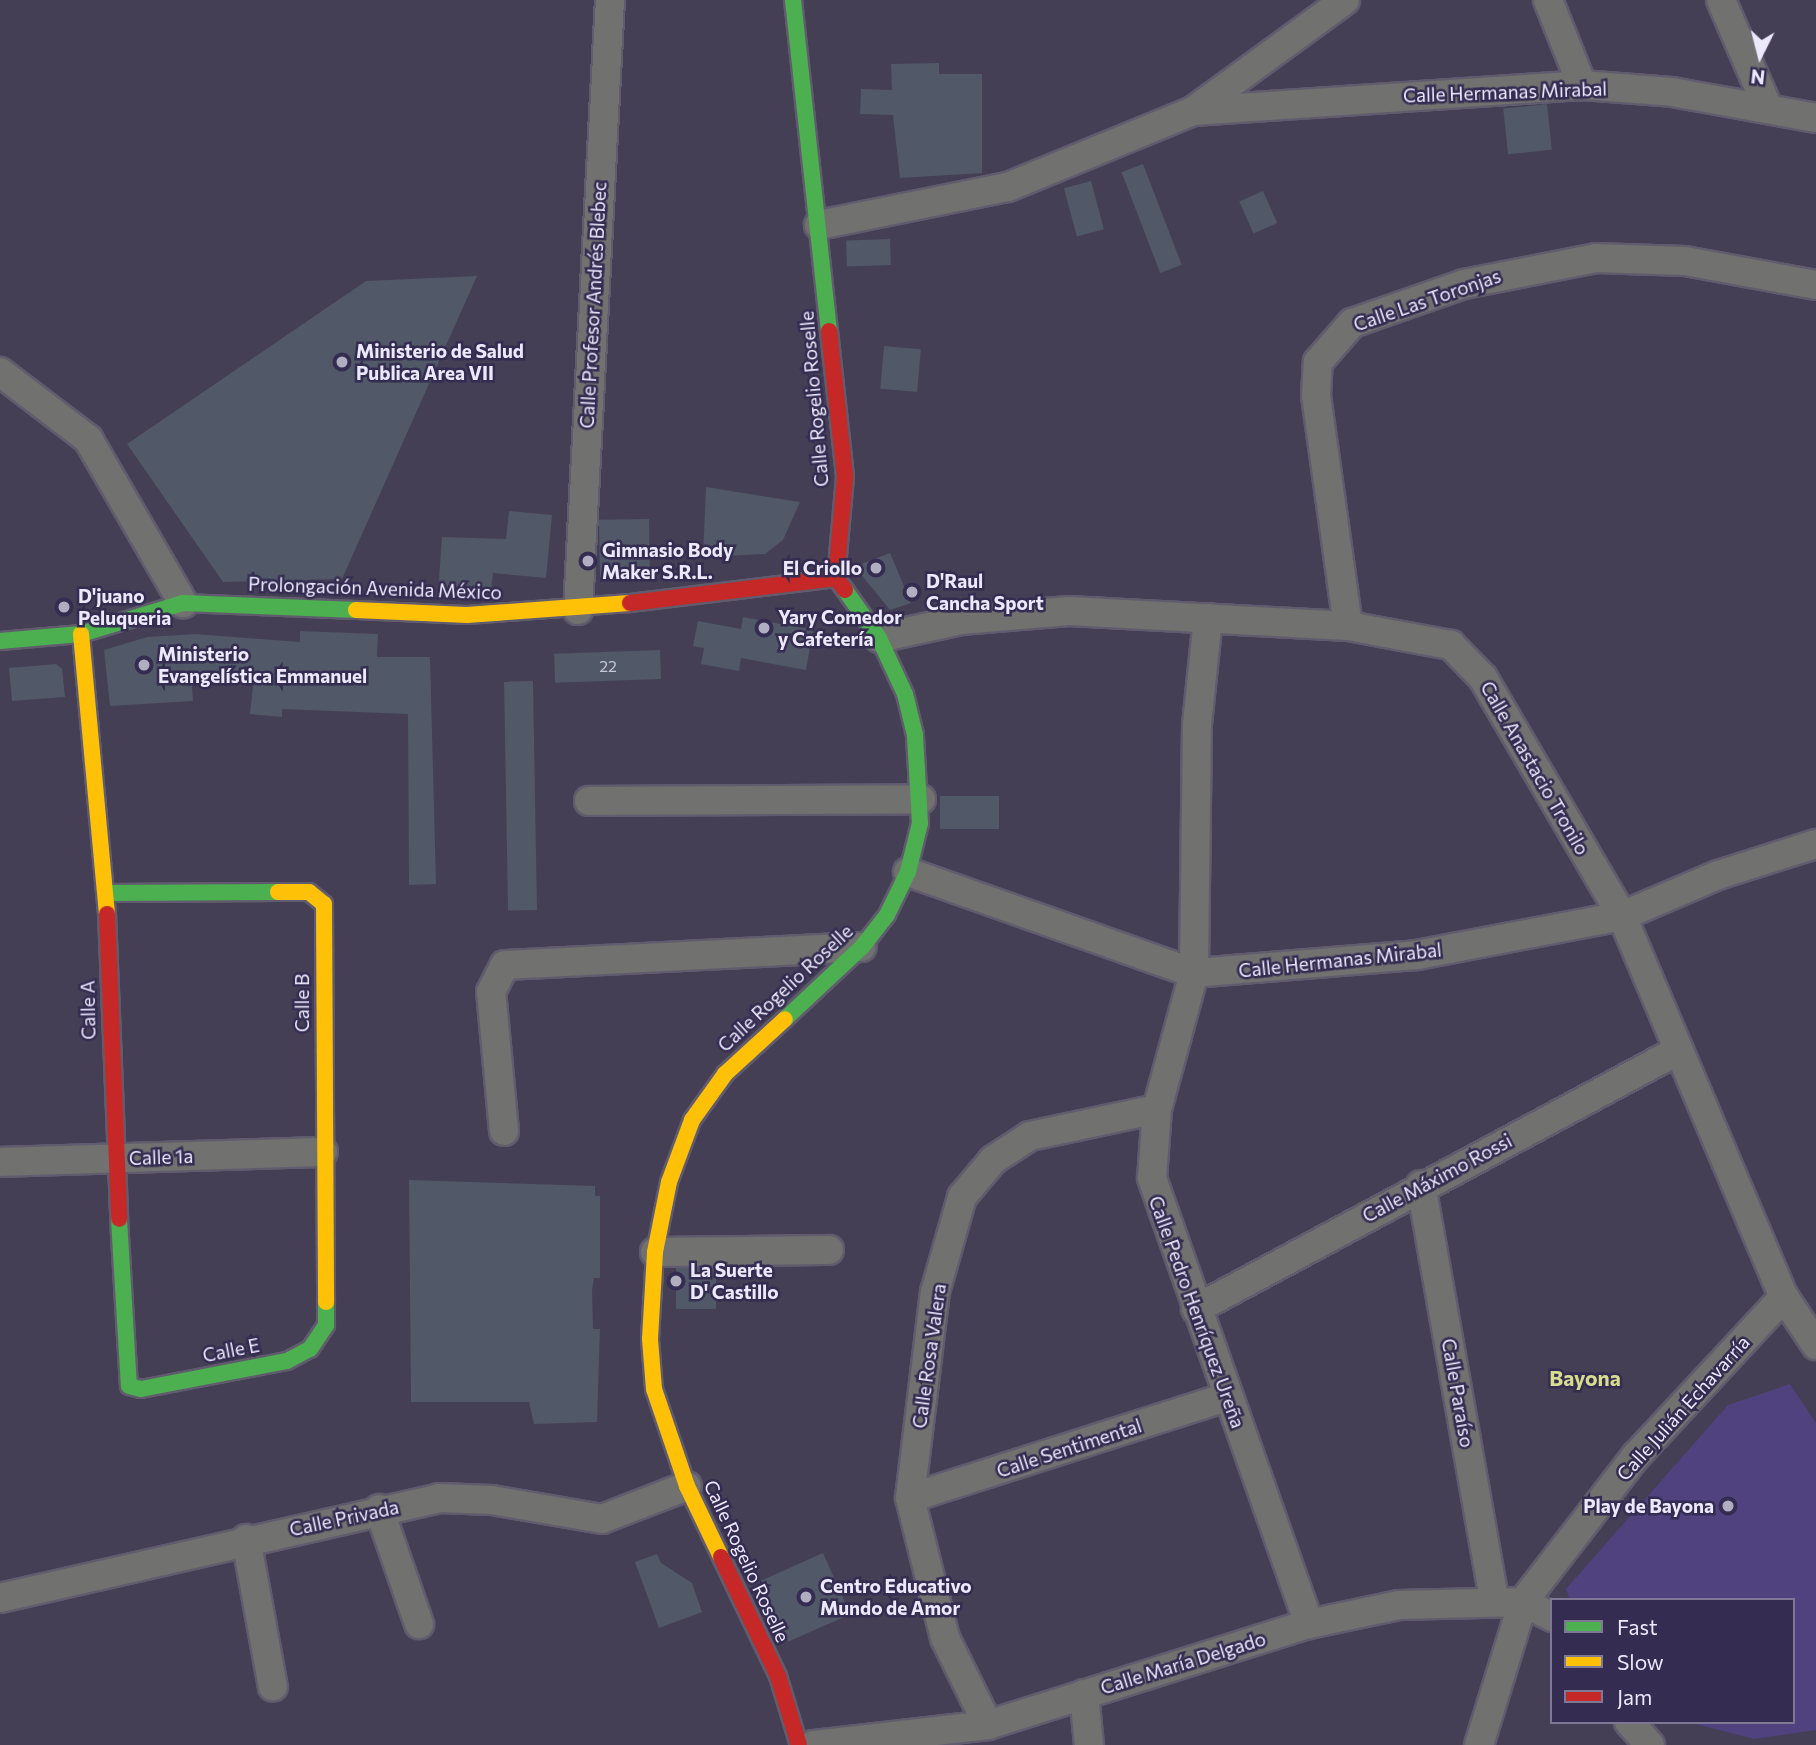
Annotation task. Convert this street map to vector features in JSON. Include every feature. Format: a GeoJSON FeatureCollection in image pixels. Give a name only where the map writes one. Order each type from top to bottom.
{"type":"FeatureCollection","features":[{"type":"Feature","properties":{"kind":"street","name":"Calle Profesor Andrés Blebec"},"geometry":{"type":"LineString","coordinates":[[578,610],[610,0]]}},
{"type":"Feature","properties":{"kind":"street","name":"Calle Rogelio Roselle"},"geometry":{"type":"LineString","coordinates":[[793,0],[845,477],[836,578],[879,638],[905,694],[921,799],[908,872],[862,947],[725,1074],[692,1120],[669,1182],[655,1252],[654,1389],[687,1486],[778,1676],[799,1745]]}},
{"type":"Feature","properties":{"kind":"street"},"geometry":{"type":"LineString","coordinates":[[819,225],[1008,187],[1193,111],[1345,0]]}},
{"type":"Feature","properties":{"kind":"street"},"geometry":{"type":"LineString","coordinates":[[1548,0],[1582,85]]}},
{"type":"Feature","properties":{"kind":"street"},"geometry":{"type":"LineString","coordinates":[[1721,0],[1768,108]]}},
{"type":"Feature","properties":{"kind":"street","name":"Calle Hermanas Mirabal"},"geometry":{"type":"LineString","coordinates":[[1193,111],[1582,85],[1768,108],[1816,118]]}},
{"type":"Feature","properties":{"kind":"street","name":"Calle Las Toronjas"},"geometry":{"type":"LineString","coordinates":[[1348,626],[1316,396],[1318,362],[1352,323],[1464,284],[1595,258],[1685,261],[1816,285]]}},
{"type":"Feature","properties":{"kind":"street"},"geometry":{"type":"LineString","coordinates":[[0,372],[88,439],[183,603]]}},
{"type":"Feature","properties":{"kind":"street","name":"Prolongación Avenida México"},"geometry":{"type":"LineString","coordinates":[[0,641],[81,634],[183,603],[467,615],[578,610],[836,578]]}},
{"type":"Feature","properties":{"kind":"street","name":"Calle Anastacio Tronilo"},"geometry":{"type":"LineString","coordinates":[[879,638],[1026,611],[1348,626],[1430,638],[1451,645],[1483,678],[1622,916],[1784,1297],[1816,1345]]}},
{"type":"Feature","properties":{"kind":"street","name":"Calle Pedro Henríquez Ureña"},"geometry":{"type":"LineString","coordinates":[[1208,618],[1196,737],[1194,973],[1157,1109],[1154,1190],[1309,1624]]}},
{"type":"Feature","properties":{"kind":"street","name":"Calle A"},"geometry":{"type":"LineString","coordinates":[[81,634],[106,893],[113,1158],[129,1386]]}},
{"type":"Feature","properties":{"kind":"street"},"geometry":{"type":"LineString","coordinates":[[589,801],[921,799]]}},
{"type":"Feature","properties":{"kind":"street","name":"Calle Hermanas Mirabal"},"geometry":{"type":"LineString","coordinates":[[908,872],[1194,973],[1417,956],[1622,916],[1718,875],[1816,844]]}},
{"type":"Feature","properties":{"kind":"street","name":"Calle B"},"geometry":{"type":"LineString","coordinates":[[106,893],[309,892],[318,896],[324,904],[323,1152],[326,1325]]}},
{"type":"Feature","properties":{"kind":"street"},"geometry":{"type":"LineString","coordinates":[[504,1131],[491,992],[505,965],[862,947]]}},
{"type":"Feature","properties":{"kind":"street","name":"Calle Máximo Rossi"},"geometry":{"type":"LineString","coordinates":[[1196,1309],[1421,1185],[1679,1050]]}},
{"type":"Feature","properties":{"kind":"street","name":"Calle Rosa Valera"},"geometry":{"type":"LineString","coordinates":[[988,1725],[945,1638],[910,1498],[935,1292],[962,1198],[993,1160],[1030,1136],[1157,1109]]}},
{"type":"Feature","properties":{"kind":"street","name":"Calle 1a"},"geometry":{"type":"LineString","coordinates":[[0,1162],[323,1152]]}},
{"type":"Feature","properties":{"kind":"street","name":"Calle Paraíso"},"geometry":{"type":"LineString","coordinates":[[1421,1185],[1494,1601]]}},
{"type":"Feature","properties":{"kind":"street"},"geometry":{"type":"LineString","coordinates":[[655,1252],[829,1250]]}},
{"type":"Feature","properties":{"kind":"street","name":"Calle Julián Echavarría"},"geometry":{"type":"LineString","coordinates":[[1479,1745],[1523,1602],[1636,1456],[1784,1297]]}},
{"type":"Feature","properties":{"kind":"street","name":"Calle E"},"geometry":{"type":"LineString","coordinates":[[129,1386],[141,1389],[287,1361],[310,1349],[326,1325]]}},
{"type":"Feature","properties":{"kind":"street","name":"Calle Sentimental"},"geometry":{"type":"LineString","coordinates":[[910,1498],[1227,1397]]}},
{"type":"Feature","properties":{"kind":"street","name":"Calle Privada"},"geometry":{"type":"LineString","coordinates":[[0,1598],[246,1539],[439,1498],[492,1500],[602,1519],[687,1486]]}},
{"type":"Feature","properties":{"kind":"street"},"geometry":{"type":"LineString","coordinates":[[379,1509],[419,1624]]}},
{"type":"Feature","properties":{"kind":"street"},"geometry":{"type":"LineString","coordinates":[[246,1539],[273,1687]]}},
{"type":"Feature","properties":{"kind":"street","name":"Calle María Delgado"},"geometry":{"type":"LineString","coordinates":[[813,1745],[988,1725],[1309,1624],[1399,1605],[1523,1602],[1550,1616]]}},
{"type":"Feature","properties":{"kind":"street"},"geometry":{"type":"LineString","coordinates":[[1084,1694],[1089,1745]]}},
{"type":"Feature","properties":{"kind":"street"},"geometry":{"type":"LineString","coordinates":[[1631,1724],[1650,1745]]}},
{"type":"Feature","properties":{"kind":"shaded area","name":"Play de Bayona"},"geometry":{"type":"Polygon","coordinates":[[[1790,1384],[1816,1423],[1816,1730],[1754,1739],[1696,1724],[1795,1724],[1795,1598],[1569,1598],[1566,1589],[1728,1405],[1790,1384]]]}},
{"type":"Feature","properties":{"kind":"building"},"geometry":{"type":"Polygon","coordinates":[[[939,63],[939,74],[982,74],[982,173],[900,178],[893,115],[860,114],[861,89],[892,90],[891,64],[939,63]]]}},
{"type":"Feature","properties":{"kind":"building"},"geometry":{"type":"Polygon","coordinates":[[[1547,104],[1552,150],[1508,154],[1503,109],[1547,104]]]}},
{"type":"Feature","properties":{"kind":"building"},"geometry":{"type":"Polygon","coordinates":[[[1143,164],[1182,265],[1160,273],[1122,172],[1143,164]]]}},
{"type":"Feature","properties":{"kind":"building"},"geometry":{"type":"Polygon","coordinates":[[[1091,181],[1104,229],[1077,237],[1064,188],[1091,181]]]}},
{"type":"Feature","properties":{"kind":"building"},"geometry":{"type":"Polygon","coordinates":[[[1263,191],[1277,223],[1253,234],[1239,202],[1263,191]]]}},
{"type":"Feature","properties":{"kind":"building"},"geometry":{"type":"Polygon","coordinates":[[[890,239],[891,265],[847,267],[846,241],[890,239]]]}},
{"type":"Feature","properties":{"kind":"building","name":"Ministerio de Salud Publica Area VII"},"geometry":{"type":"Polygon","coordinates":[[[477,276],[342,579],[223,582],[127,444],[366,281],[477,276]]]}},
{"type":"Feature","properties":{"kind":"building"},"geometry":{"type":"Polygon","coordinates":[[[884,346],[921,349],[917,392],[880,389],[884,346]]]}},
{"type":"Feature","properties":{"kind":"building"},"geometry":{"type":"Polygon","coordinates":[[[706,487],[800,502],[783,540],[765,554],[703,557],[706,487]]]}},
{"type":"Feature","properties":{"kind":"building"},"geometry":{"type":"Polygon","coordinates":[[[509,511],[552,515],[546,578],[493,573],[491,591],[438,592],[442,537],[506,539],[509,511]]]}},
{"type":"Feature","properties":{"kind":"building"},"geometry":{"type":"Polygon","coordinates":[[[649,519],[650,577],[600,578],[599,520],[649,519]]]}},
{"type":"Feature","properties":{"kind":"building"},"geometry":{"type":"Polygon","coordinates":[[[890,553],[911,603],[890,610],[859,572],[859,565],[890,553]]]}},
{"type":"Feature","properties":{"kind":"building"},"geometry":{"type":"Polygon","coordinates":[[[743,617],[813,630],[806,670],[741,658],[739,671],[701,664],[704,648],[693,646],[698,621],[741,629],[743,617]]]}},
{"type":"Feature","properties":{"kind":"building"},"geometry":{"type":"Polygon","coordinates":[[[300,631],[378,634],[377,657],[430,657],[436,884],[409,885],[408,714],[282,709],[282,717],[250,714],[254,677],[191,673],[193,701],[110,706],[104,650],[147,637],[195,634],[300,642],[300,631]]]}},
{"type":"Feature","properties":{"kind":"building"},"geometry":{"type":"Polygon","coordinates":[[[660,650],[661,679],[555,683],[554,654],[660,650]]]}},
{"type":"Feature","properties":{"kind":"building"},"geometry":{"type":"Polygon","coordinates":[[[56,664],[62,669],[65,697],[12,701],[9,668],[56,664]]]}},
{"type":"Feature","properties":{"kind":"building"},"geometry":{"type":"Polygon","coordinates":[[[533,681],[537,910],[508,910],[504,682],[533,681]]]}},
{"type":"Feature","properties":{"kind":"building"},"geometry":{"type":"Polygon","coordinates":[[[940,796],[999,796],[999,829],[940,829],[940,796]]]}},
{"type":"Feature","properties":{"kind":"building"},"geometry":{"type":"Polygon","coordinates":[[[409,1180],[595,1186],[595,1196],[600,1196],[600,1278],[594,1278],[592,1290],[593,1329],[600,1329],[597,1422],[534,1424],[529,1402],[411,1402],[409,1180]]]}},
{"type":"Feature","properties":{"kind":"building"},"geometry":{"type":"Polygon","coordinates":[[[676,1268],[716,1268],[716,1309],[676,1309],[676,1268]]]}},
{"type":"Feature","properties":{"kind":"building","name":"Centro Educativo Mundo de Amor"},"geometry":{"type":"Polygon","coordinates":[[[823,1553],[850,1614],[788,1642],[761,1581],[823,1553]]]}},
{"type":"Feature","properties":{"kind":"building"},"geometry":{"type":"Polygon","coordinates":[[[657,1554],[661,1563],[692,1583],[702,1612],[659,1628],[635,1562],[657,1554]]]}},
{"type":"Feature","properties":{"kind":"traffic: fast"},"geometry":{"type":"LineString","coordinates":[[793,0],[829,331]]}},
{"type":"Feature","properties":{"kind":"traffic: fast"},"geometry":{"type":"LineString","coordinates":[[785,1019],[862,947],[887,915],[908,872],[920,823],[915,735],[905,694],[879,638],[845,590]]}},
{"type":"Feature","properties":{"kind":"traffic: fast"},"geometry":{"type":"LineString","coordinates":[[0,641],[81,634],[183,603],[356,610]]}},
{"type":"Feature","properties":{"kind":"traffic: fast"},"geometry":{"type":"LineString","coordinates":[[106,893],[278,892]]}},
{"type":"Feature","properties":{"kind":"traffic: fast"},"geometry":{"type":"LineString","coordinates":[[119,1219],[129,1386],[141,1389],[287,1361],[310,1349],[326,1325],[326,1302]]}},
{"type":"Feature","properties":{"kind":"traffic: slow"},"geometry":{"type":"LineString","coordinates":[[356,610],[467,615],[630,603]]}},
{"type":"Feature","properties":{"kind":"traffic: slow"},"geometry":{"type":"LineString","coordinates":[[81,634],[107,914]]}},
{"type":"Feature","properties":{"kind":"traffic: slow"},"geometry":{"type":"LineString","coordinates":[[278,892],[309,892],[324,904],[326,1302]]}},
{"type":"Feature","properties":{"kind":"traffic: slow"},"geometry":{"type":"LineString","coordinates":[[721,1557],[687,1486],[654,1389],[650,1339],[655,1252],[669,1182],[692,1120],[725,1074],[785,1019]]}},
{"type":"Feature","properties":{"kind":"traffic: jam"},"geometry":{"type":"LineString","coordinates":[[829,331],[845,477],[836,578],[845,590]]}},
{"type":"Feature","properties":{"kind":"traffic: jam"},"geometry":{"type":"LineString","coordinates":[[630,603],[836,578]]}},
{"type":"Feature","properties":{"kind":"traffic: jam"},"geometry":{"type":"LineString","coordinates":[[107,914],[119,1219]]}},
{"type":"Feature","properties":{"kind":"traffic: jam"},"geometry":{"type":"LineString","coordinates":[[721,1557],[778,1676],[799,1745]]}},
{"type":"Feature","properties":{"kind":"place","name":"Ministerio de Salud Publica Area VII"},"geometry":{"type":"Point","coordinates":[342,362]}},
{"type":"Feature","properties":{"kind":"place","name":"Gimnasio Body Maker S.R.L."},"geometry":{"type":"Point","coordinates":[588,561]}},
{"type":"Feature","properties":{"kind":"place","name":"El Criollo"},"geometry":{"type":"Point","coordinates":[876,568]}},
{"type":"Feature","properties":{"kind":"place","name":"D'Raul Cancha Sport"},"geometry":{"type":"Point","coordinates":[912,592]}},
{"type":"Feature","properties":{"kind":"place","name":"D'juano Peluqueria"},"geometry":{"type":"Point","coordinates":[64,607]}},
{"type":"Feature","properties":{"kind":"place","name":"Yary Comedor y Cafetería"},"geometry":{"type":"Point","coordinates":[764,628]}},
{"type":"Feature","properties":{"kind":"place","name":"Ministerio Evangelística Emmanuel"},"geometry":{"type":"Point","coordinates":[144,665]}},
{"type":"Feature","properties":{"kind":"place","name":"La Suerte D' Castillo"},"geometry":{"type":"Point","coordinates":[676,1281]}},
{"type":"Feature","properties":{"kind":"place","name":"Play de Bayona"},"geometry":{"type":"Point","coordinates":[1728,1506]}},
{"type":"Feature","properties":{"kind":"place","name":"Centro Educativo Mundo de Amor"},"geometry":{"type":"Point","coordinates":[806,1597]}},
{"type":"Feature","properties":{"kind":"district","name":"Bayona"},"geometry":{"type":"Point","coordinates":[1585,1378]}}]}
